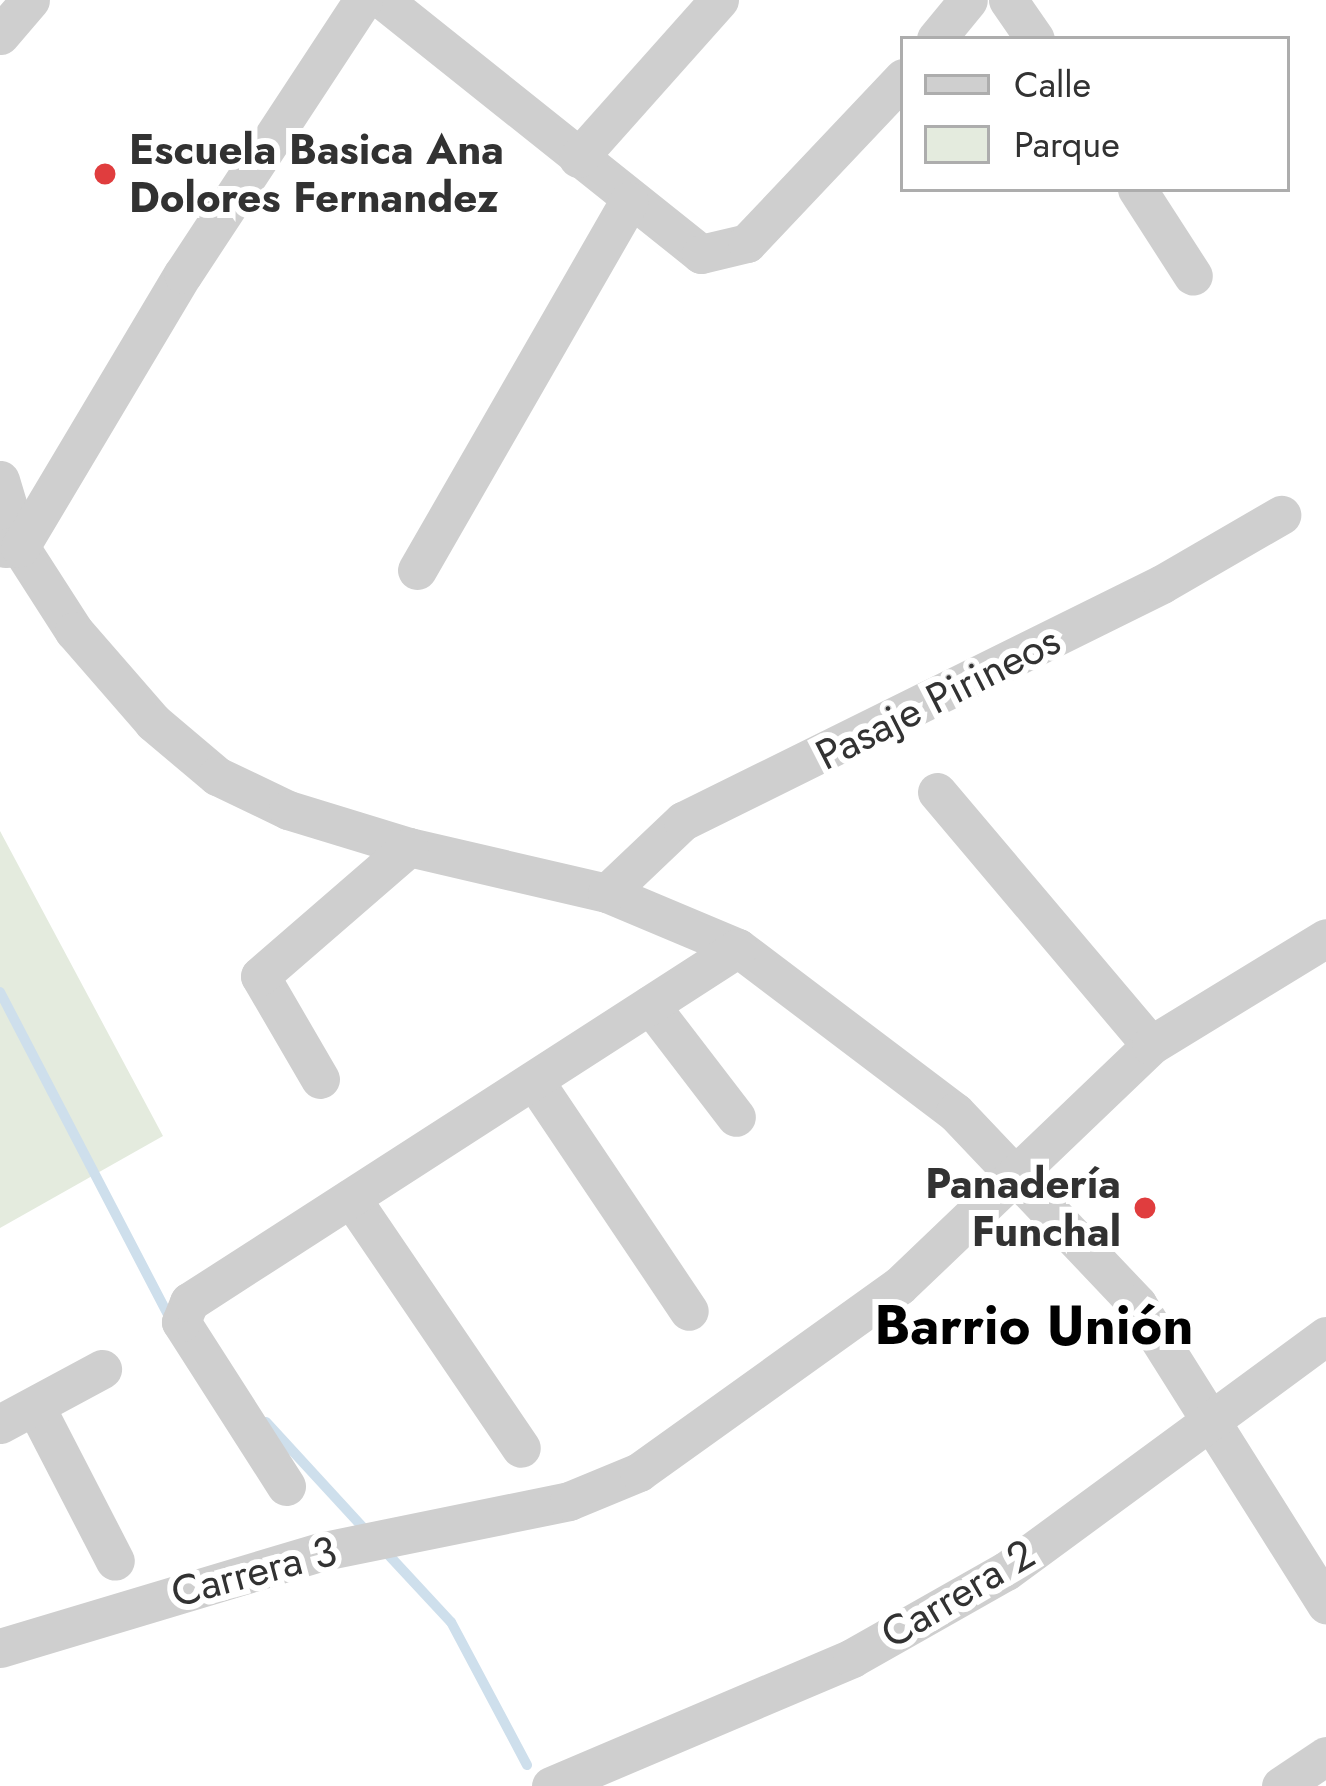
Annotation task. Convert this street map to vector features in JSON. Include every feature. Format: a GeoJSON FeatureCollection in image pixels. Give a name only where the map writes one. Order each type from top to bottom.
{"type":"FeatureCollection","features":[{"type":"Feature","properties":{"kind":"street"},"geometry":{"type":"LineString","coordinates":[[0,35],[30,0]]}},
{"type":"Feature","properties":{"kind":"street"},"geometry":{"type":"LineString","coordinates":[[10,548],[363,0]]}},
{"type":"Feature","properties":{"kind":"street"},"geometry":{"type":"LineString","coordinates":[[383,0],[628,202],[701,254],[747,243],[900,81]]}},
{"type":"Feature","properties":{"kind":"street"},"geometry":{"type":"LineString","coordinates":[[578,158],[719,0]]}},
{"type":"Feature","properties":{"kind":"street"},"geometry":{"type":"LineString","coordinates":[[938,36],[968,0]]}},
{"type":"Feature","properties":{"kind":"street"},"geometry":{"type":"LineString","coordinates":[[1008,0],[1033,36]]}},
{"type":"Feature","properties":{"kind":"street"},"geometry":{"type":"LineString","coordinates":[[1139,192],[1193,276]]}},
{"type":"Feature","properties":{"kind":"street"},"geometry":{"type":"LineString","coordinates":[[416,570],[628,202]]}},
{"type":"Feature","properties":{"kind":"street"},"geometry":{"type":"LineString","coordinates":[[0,480],[10,548],[153,722],[217,776],[288,810],[409,847],[607,893],[738,949],[866,1038],[1016,1170],[1137,1304],[1326,1604]]}},
{"type":"Feature","properties":{"kind":"street","name":"Pasaje Pirineos"},"geometry":{"type":"LineString","coordinates":[[607,893],[683,820],[1162,584],[1281,515]]}},
{"type":"Feature","properties":{"kind":"street"},"geometry":{"type":"LineString","coordinates":[[937,792],[1151,1045]]}},
{"type":"Feature","properties":{"kind":"street"},"geometry":{"type":"LineString","coordinates":[[320,1079],[260,976],[409,847]]}},
{"type":"Feature","properties":{"kind":"street"},"geometry":{"type":"LineString","coordinates":[[1016,1170],[1151,1045],[1326,938]]}},
{"type":"Feature","properties":{"kind":"street"},"geometry":{"type":"LineString","coordinates":[[286,1486],[182,1311],[351,1198],[536,1085],[738,949]]}},
{"type":"Feature","properties":{"kind":"street"},"geometry":{"type":"LineString","coordinates":[[650,1005],[736,1117]]}},
{"type":"Feature","properties":{"kind":"street"},"geometry":{"type":"LineString","coordinates":[[536,1085],[689,1311]]}},
{"type":"Feature","properties":{"kind":"street","name":"Carrera 3"},"geometry":{"type":"LineString","coordinates":[[0,1648],[324,1551],[599,1492],[639,1472],[899,1286],[1016,1170]]}},
{"type":"Feature","properties":{"kind":"street"},"geometry":{"type":"LineString","coordinates":[[351,1198],[521,1448]]}},
{"type":"Feature","properties":{"kind":"street","name":"Carrera 2"},"geometry":{"type":"LineString","coordinates":[[551,1786],[852,1658],[1006,1571],[1209,1415],[1326,1336]]}},
{"type":"Feature","properties":{"kind":"street"},"geometry":{"type":"LineString","coordinates":[[102,1369],[18,1415],[115,1561]]}},
{"type":"Feature","properties":{"kind":"street"},"geometry":{"type":"LineString","coordinates":[[1281,1786],[1326,1756]]}},
{"type":"Feature","properties":{"kind":"green space"},"geometry":{"type":"Polygon","coordinates":[[[0,831],[163,1136],[0,1228],[0,831]]]}},
{"type":"Feature","properties":{"kind":"waterway"},"geometry":{"type":"LineString","coordinates":[[0,992],[170,1319]]}},
{"type":"Feature","properties":{"kind":"waterway"},"geometry":{"type":"LineString","coordinates":[[266,1422],[367,1532]]}},
{"type":"Feature","properties":{"kind":"waterway"},"geometry":{"type":"LineString","coordinates":[[384,1550],[451,1622],[527,1765]]}},
{"type":"Feature","properties":{"kind":"place","name":"Escuela Basica Ana Dolores Fernandez"},"geometry":{"type":"Point","coordinates":[105,174]}},
{"type":"Feature","properties":{"kind":"place","name":"Panadería Funchal"},"geometry":{"type":"Point","coordinates":[1145,1208]}},
{"type":"Feature","properties":{"kind":"district","name":"Barrio Unión"},"geometry":{"type":"Point","coordinates":[1034,1325]}}]}
